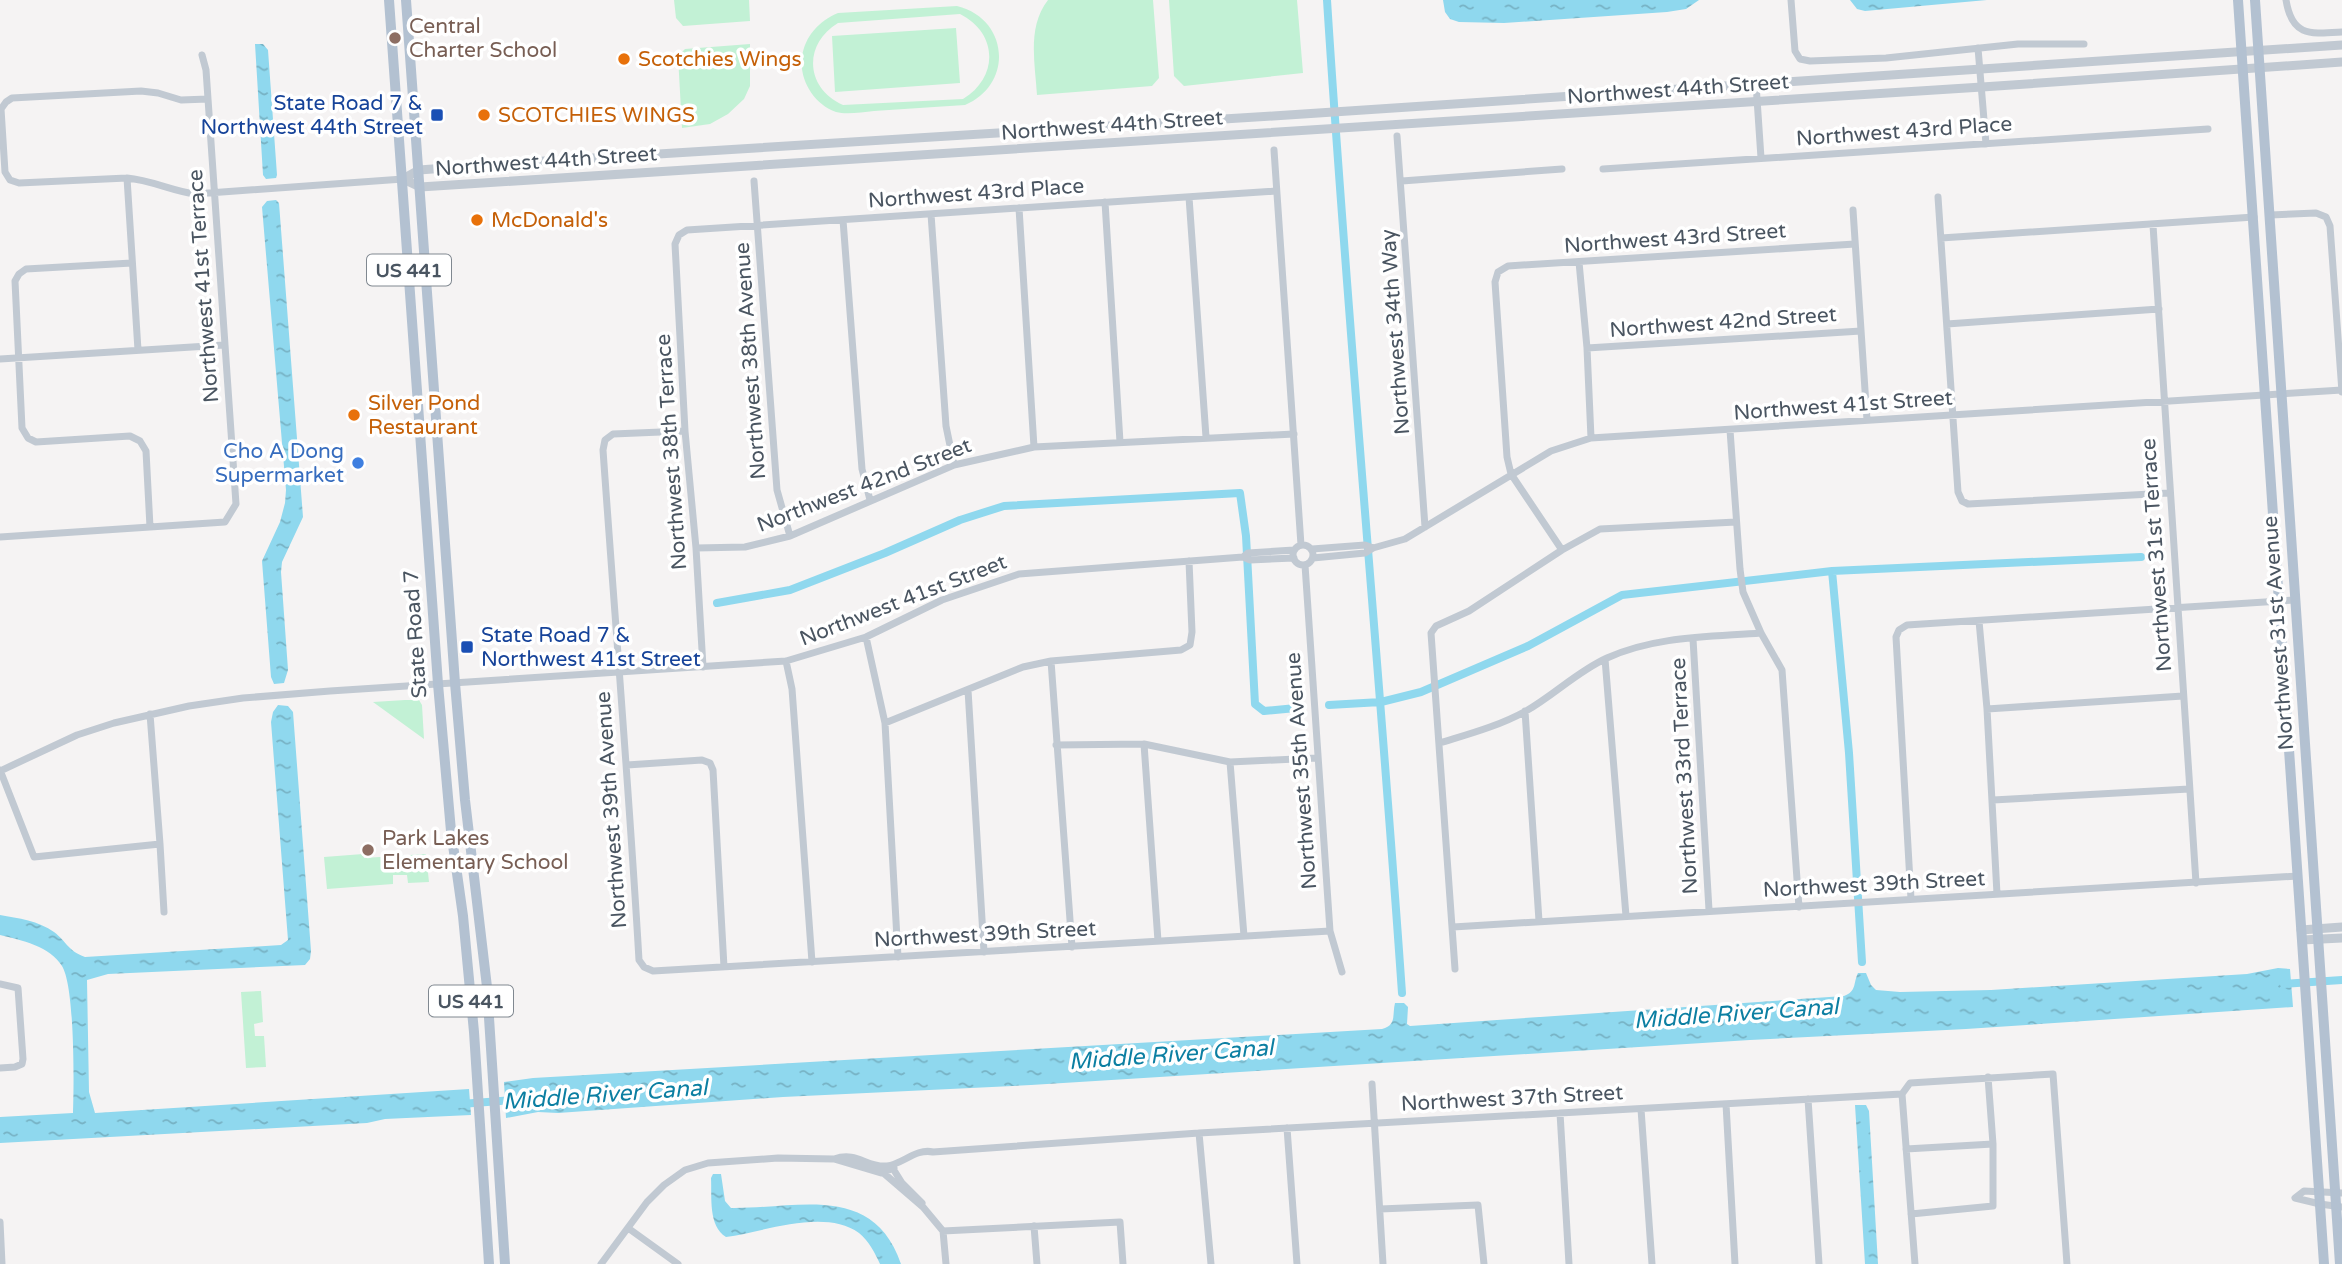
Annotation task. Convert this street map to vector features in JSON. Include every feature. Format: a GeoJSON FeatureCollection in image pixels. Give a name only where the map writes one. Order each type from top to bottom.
{"type":"FeatureCollection","features":[{"type":"Feature","properties":{"kind":"main road","name":"State Road 7"},"geometry":{"type":"LineString","coordinates":[[389,0],[438,684],[481,1119],[489,1264]]}},
{"type":"Feature","properties":{"kind":"main road","name":"State Road 7"},"geometry":{"type":"LineString","coordinates":[[406,0],[455,683],[495,1084],[505,1264]]}},
{"type":"Feature","properties":{"kind":"main road","name":"Northwest 31st Avenue"},"geometry":{"type":"LineString","coordinates":[[2238,0],[2324,1264]]}},
{"type":"Feature","properties":{"kind":"main road","name":"Northwest 31st Avenue"},"geometry":{"type":"LineString","coordinates":[[2255,0],[2323,1007],[2339,1194],[2340,1264]]}},
{"type":"Feature","properties":{"kind":"main road"},"geometry":{"type":"LineString","coordinates":[[415,362],[425,408],[437,426]]}},
{"type":"Feature","properties":{"kind":"main road"},"geometry":{"type":"LineString","coordinates":[[421,432],[428,438],[441,480]]}},
{"type":"Feature","properties":{"kind":"main road"},"geometry":{"type":"LineString","coordinates":[[460,898],[471,915],[480,920]]}},
{"type":"Feature","properties":{"kind":"street","name":"Northwest 44th Street"},"geometry":{"type":"LineString","coordinates":[[1791,0],[1794,51],[1800,59],[1810,61],[1886,58],[2018,44],[2084,44]]}},
{"type":"Feature","properties":{"kind":"street"},"geometry":{"type":"LineString","coordinates":[[2286,0],[2289,16],[2297,28],[2315,34],[2342,32]]}},
{"type":"Feature","properties":{"kind":"street","name":"Northwest 44th Street"},"geometry":{"type":"LineString","coordinates":[[402,179],[419,170],[2342,46]]}},
{"type":"Feature","properties":{"kind":"street"},"geometry":{"type":"LineString","coordinates":[[1978,48],[1986,144]]}},
{"type":"Feature","properties":{"kind":"street","name":"Northwest 41st Terrace"},"geometry":{"type":"LineString","coordinates":[[149,527],[225,523],[236,504],[206,69],[202,55]]}},
{"type":"Feature","properties":{"kind":"street"},"geometry":{"type":"LineString","coordinates":[[2105,62],[2107,79]]}},
{"type":"Feature","properties":{"kind":"street","name":"Northwest 44th Street"},"geometry":{"type":"LineString","coordinates":[[402,179],[420,187],[2342,62]]}},
{"type":"Feature","properties":{"kind":"street"},"geometry":{"type":"LineString","coordinates":[[1756,84],[1761,158]]}},
{"type":"Feature","properties":{"kind":"street"},"geometry":{"type":"LineString","coordinates":[[208,99],[181,100],[141,91],[12,98],[1,109],[5,172],[10,180],[19,183],[127,178],[144,180],[180,192],[213,194],[402,179]]}},
{"type":"Feature","properties":{"kind":"street"},"geometry":{"type":"LineString","coordinates":[[1401,107],[1402,125]]}},
{"type":"Feature","properties":{"kind":"street","name":"Northwest 43rd Place"},"geometry":{"type":"LineString","coordinates":[[1603,169],[2208,129]]}},
{"type":"Feature","properties":{"kind":"street","name":"Northwest 34th Way"},"geometry":{"type":"LineString","coordinates":[[1397,135],[1425,527]]}},
{"type":"Feature","properties":{"kind":"street"},"geometry":{"type":"LineString","coordinates":[[1273,150],[1294,434],[1296,551],[1298,564],[1305,565],[1313,558],[1312,549],[1296,551]]}},
{"type":"Feature","properties":{"kind":"street"},"geometry":{"type":"LineString","coordinates":[[1402,181],[1562,169]]}},
{"type":"Feature","properties":{"kind":"street"},"geometry":{"type":"LineString","coordinates":[[127,178],[138,350]]}},
{"type":"Feature","properties":{"kind":"street","name":"Northwest 38th Avenue"},"geometry":{"type":"LineString","coordinates":[[754,181],[777,490],[790,536]]}},
{"type":"Feature","properties":{"kind":"street","name":"Northwest 43rd Place"},"geometry":{"type":"LineString","coordinates":[[679,235],[687,230],[1276,191]]}},
{"type":"Feature","properties":{"kind":"street"},"geometry":{"type":"LineString","coordinates":[[1189,197],[1206,437]]}},
{"type":"Feature","properties":{"kind":"street"},"geometry":{"type":"LineString","coordinates":[[1938,197],[1958,492],[1962,501],[1968,504],[2169,493]]}},
{"type":"Feature","properties":{"kind":"street"},"geometry":{"type":"LineString","coordinates":[[1105,202],[1120,442]]}},
{"type":"Feature","properties":{"kind":"street"},"geometry":{"type":"LineString","coordinates":[[1019,208],[1034,447]]}},
{"type":"Feature","properties":{"kind":"street"},"geometry":{"type":"LineString","coordinates":[[1853,210],[1867,420]]}},
{"type":"Feature","properties":{"kind":"street"},"geometry":{"type":"LineString","coordinates":[[2270,215],[2316,213],[2326,217],[2330,226],[2342,391]]}},
{"type":"Feature","properties":{"kind":"street"},"geometry":{"type":"LineString","coordinates":[[932,214],[946,426],[954,466]]}},
{"type":"Feature","properties":{"kind":"street"},"geometry":{"type":"LineString","coordinates":[[1941,239],[2254,218]]}},
{"type":"Feature","properties":{"kind":"street"},"geometry":{"type":"LineString","coordinates":[[844,219],[862,469],[870,500]]}},
{"type":"Feature","properties":{"kind":"street","name":"Northwest 31st Terrace"},"geometry":{"type":"LineString","coordinates":[[2153,225],[2196,883]]}},
{"type":"Feature","properties":{"kind":"street","name":"Northwest 38th Terrace"},"geometry":{"type":"LineString","coordinates":[[679,235],[675,244],[685,432],[696,548],[703,667]]}},
{"type":"Feature","properties":{"kind":"street","name":"Northwest 43rd Street"},"geometry":{"type":"LineString","coordinates":[[1511,474],[1507,455],[1495,282],[1499,272],[1508,267],[1855,244]]}},
{"type":"Feature","properties":{"kind":"street"},"geometry":{"type":"LineString","coordinates":[[1579,262],[1587,348],[1591,438]]}},
{"type":"Feature","properties":{"kind":"street"},"geometry":{"type":"LineString","coordinates":[[0,537],[149,527],[146,451],[140,441],[130,436],[36,442],[27,438],[22,428],[15,281],[19,274],[26,269],[132,263]]}},
{"type":"Feature","properties":{"kind":"street"},"geometry":{"type":"LineString","coordinates":[[1947,324],[2159,309]]}},
{"type":"Feature","properties":{"kind":"street","name":"Northwest 42nd Street"},"geometry":{"type":"LineString","coordinates":[[1587,348],[1861,331]]}},
{"type":"Feature","properties":{"kind":"street"},"geometry":{"type":"LineString","coordinates":[[0,359],[224,345]]}},
{"type":"Feature","properties":{"kind":"street","name":"Northwest 41st Street"},"geometry":{"type":"LineString","coordinates":[[1313,558],[1364,545],[1373,548],[1405,539],[1551,451],[1591,438],[2342,391]]}},
{"type":"Feature","properties":{"kind":"street"},"geometry":{"type":"LineString","coordinates":[[1730,429],[1743,592],[1760,633],[1782,670],[1799,906]]}},
{"type":"Feature","properties":{"kind":"street","name":"Northwest 39th Avenue"},"geometry":{"type":"LineString","coordinates":[[644,967],[639,960],[628,765],[618,671],[603,450],[605,440],[613,434],[685,432]]}},
{"type":"Feature","properties":{"kind":"street","name":"Northwest 42nd Street"},"geometry":{"type":"LineString","coordinates":[[696,548],[745,547],[790,536],[954,466],[1034,447],[1294,434]]}},
{"type":"Feature","properties":{"kind":"street"},"geometry":{"type":"LineString","coordinates":[[1511,474],[1562,550]]}},
{"type":"Feature","properties":{"kind":"street"},"geometry":{"type":"LineString","coordinates":[[1455,969],[1432,633],[1436,626],[1469,611],[1562,550],[1600,529],[1736,522]]}},
{"type":"Feature","properties":{"kind":"street","name":"Northwest 41st Street"},"geometry":{"type":"LineString","coordinates":[[1312,549],[1342,551]]}},
{"type":"Feature","properties":{"kind":"street","name":"Northwest 41st Street"},"geometry":{"type":"LineString","coordinates":[[0,770],[77,735],[150,714],[243,698],[786,661],[866,637],[942,600],[1019,574],[1243,557],[1250,560],[1296,551]]}},
{"type":"Feature","properties":{"kind":"street"},"geometry":{"type":"LineString","coordinates":[[885,723],[1023,667],[1051,661],[1181,650],[1189,645],[1192,632],[1189,561]]}},
{"type":"Feature","properties":{"kind":"street","name":"Northwest 35th Avenue"},"geometry":{"type":"LineString","coordinates":[[1305,565],[1330,932],[1342,972]]}},
{"type":"Feature","properties":{"kind":"street"},"geometry":{"type":"LineString","coordinates":[[1911,900],[1896,638],[1899,630],[1907,625],[2295,600]]}},
{"type":"Feature","properties":{"kind":"street"},"geometry":{"type":"LineString","coordinates":[[1979,621],[1987,709],[1997,894]]}},
{"type":"Feature","properties":{"kind":"street"},"geometry":{"type":"LineString","coordinates":[[1440,743],[1484,729],[1525,711],[1605,659],[1632,648],[1663,640],[1760,633]]}},
{"type":"Feature","properties":{"kind":"street"},"geometry":{"type":"LineString","coordinates":[[866,637],[885,723],[898,957]]}},
{"type":"Feature","properties":{"kind":"street","name":"Northwest 33rd Terrace"},"geometry":{"type":"LineString","coordinates":[[1693,639],[1709,910]]}},
{"type":"Feature","properties":{"kind":"street"},"geometry":{"type":"LineString","coordinates":[[1605,659],[1626,916]]}},
{"type":"Feature","properties":{"kind":"street"},"geometry":{"type":"LineString","coordinates":[[786,661],[792,689],[812,962]]}},
{"type":"Feature","properties":{"kind":"street"},"geometry":{"type":"LineString","coordinates":[[1051,661],[1072,947]]}},
{"type":"Feature","properties":{"kind":"street"},"geometry":{"type":"LineString","coordinates":[[968,690],[984,952]]}},
{"type":"Feature","properties":{"kind":"street"},"geometry":{"type":"LineString","coordinates":[[1987,709],[2183,696]]}},
{"type":"Feature","properties":{"kind":"street"},"geometry":{"type":"LineString","coordinates":[[1525,711],[1539,921]]}},
{"type":"Feature","properties":{"kind":"street"},"geometry":{"type":"LineString","coordinates":[[150,714],[164,912]]}},
{"type":"Feature","properties":{"kind":"street"},"geometry":{"type":"LineString","coordinates":[[1056,745],[1144,744],[1230,762],[1317,758]]}},
{"type":"Feature","properties":{"kind":"street"},"geometry":{"type":"LineString","coordinates":[[1144,744],[1158,942]]}},
{"type":"Feature","properties":{"kind":"street"},"geometry":{"type":"LineString","coordinates":[[628,765],[702,760],[710,763],[713,770],[724,967]]}},
{"type":"Feature","properties":{"kind":"street"},"geometry":{"type":"LineString","coordinates":[[1230,762],[1244,936]]}},
{"type":"Feature","properties":{"kind":"street"},"geometry":{"type":"LineString","coordinates":[[0,770],[34,857],[160,844]]}},
{"type":"Feature","properties":{"kind":"street"},"geometry":{"type":"LineString","coordinates":[[1993,800],[2189,789]]}},
{"type":"Feature","properties":{"kind":"street","name":"Northwest 39th Street"},"geometry":{"type":"LineString","coordinates":[[1453,927],[2298,876]]}},
{"type":"Feature","properties":{"kind":"street"},"geometry":{"type":"LineString","coordinates":[[2302,935],[2318,934],[2342,927]]}},
{"type":"Feature","properties":{"kind":"street","name":"Northwest 39th Street"},"geometry":{"type":"LineString","coordinates":[[644,967],[653,971],[1330,932]]}},
{"type":"Feature","properties":{"kind":"street"},"geometry":{"type":"LineString","coordinates":[[2318,934],[2342,938]]}},
{"type":"Feature","properties":{"kind":"street"},"geometry":{"type":"LineString","coordinates":[[0,984],[18,988],[23,1059],[22,1064],[15,1067],[0,1068]]}},
{"type":"Feature","properties":{"kind":"street","name":"Northwest 37th Street"},"geometry":{"type":"LineString","coordinates":[[601,1264],[647,1202],[664,1185],[685,1170],[708,1163],[854,1156],[879,1170],[892,1167],[925,1150],[933,1152],[1199,1133],[1902,1094],[1910,1083],[2053,1074],[2067,1264]]}},
{"type":"Feature","properties":{"kind":"street"},"geometry":{"type":"LineString","coordinates":[[1911,1214],[1993,1206],[1989,1077]]}},
{"type":"Feature","properties":{"kind":"street"},"geometry":{"type":"LineString","coordinates":[[1372,1084],[1383,1264]]}},
{"type":"Feature","properties":{"kind":"street"},"geometry":{"type":"LineString","coordinates":[[1902,1094],[1915,1264]]}},
{"type":"Feature","properties":{"kind":"street"},"geometry":{"type":"LineString","coordinates":[[1808,1099],[1819,1264]]}},
{"type":"Feature","properties":{"kind":"street"},"geometry":{"type":"LineString","coordinates":[[1726,1104],[1735,1264]]}},
{"type":"Feature","properties":{"kind":"street"},"geometry":{"type":"LineString","coordinates":[[1641,1109],[1652,1264]]}},
{"type":"Feature","properties":{"kind":"street"},"geometry":{"type":"LineString","coordinates":[[1560,1113],[1569,1264]]}},
{"type":"Feature","properties":{"kind":"street"},"geometry":{"type":"LineString","coordinates":[[1287,1128],[1297,1264]]}},
{"type":"Feature","properties":{"kind":"street"},"geometry":{"type":"LineString","coordinates":[[1199,1133],[1211,1264]]}},
{"type":"Feature","properties":{"kind":"street"},"geometry":{"type":"LineString","coordinates":[[1906,1149],[1993,1143]]}},
{"type":"Feature","properties":{"kind":"street"},"geometry":{"type":"LineString","coordinates":[[892,1167],[902,1183],[922,1201],[923,1207]]}},
{"type":"Feature","properties":{"kind":"street"},"geometry":{"type":"LineString","coordinates":[[879,1170],[923,1207],[943,1231],[946,1264]]}},
{"type":"Feature","properties":{"kind":"street"},"geometry":{"type":"LineString","coordinates":[[2339,1194],[2304,1191],[2295,1198],[2339,1207]]}},
{"type":"Feature","properties":{"kind":"street"},"geometry":{"type":"LineString","coordinates":[[1380,1209],[1478,1205],[1484,1264]]}},
{"type":"Feature","properties":{"kind":"street"},"geometry":{"type":"LineString","coordinates":[[0,1222],[2,1264]]}},
{"type":"Feature","properties":{"kind":"street"},"geometry":{"type":"LineString","coordinates":[[943,1231],[1119,1222],[1123,1264]]}},
{"type":"Feature","properties":{"kind":"street"},"geometry":{"type":"LineString","coordinates":[[1034,1226],[1037,1264]]}},
{"type":"Feature","properties":{"kind":"street"},"geometry":{"type":"LineString","coordinates":[[628,1228],[678,1264]]}},
{"type":"Feature","properties":{"kind":"green space"},"geometry":{"type":"Polygon","coordinates":[[[674,0],[749,0],[750,21],[683,26],[676,18],[674,0]]]}},
{"type":"Feature","properties":{"kind":"green space"},"geometry":{"type":"Polygon","coordinates":[[[1048,0],[1153,0],[1159,78],[1152,86],[1037,95],[1035,33],[1041,11],[1048,0]]]}},
{"type":"Feature","properties":{"kind":"green space"},"geometry":{"type":"Polygon","coordinates":[[[1169,0],[1297,0],[1303,73],[1184,86],[1174,76],[1169,0]]]}},
{"type":"Feature","properties":{"kind":"green space"},"geometry":{"type":"Polygon","coordinates":[[[957,6],[974,13],[987,24],[999,52],[998,68],[992,82],[981,95],[965,105],[836,112],[821,103],[810,90],[803,74],[802,57],[806,42],[819,25],[838,13],[957,6]],[[960,14],[838,23],[819,42],[814,54],[815,77],[830,97],[843,105],[963,99],[975,90],[988,67],[987,43],[973,22],[960,14]]]}},
{"type":"Feature","properties":{"kind":"green space"},"geometry":{"type":"Polygon","coordinates":[[[956,28],[960,83],[835,92],[832,36],[956,28]]]}},
{"type":"Feature","properties":{"kind":"green space"},"geometry":{"type":"Polygon","coordinates":[[[750,44],[750,86],[744,99],[728,114],[710,124],[682,128],[678,56],[685,49],[750,44]]]}},
{"type":"Feature","properties":{"kind":"green space"},"geometry":{"type":"Polygon","coordinates":[[[419,700],[422,705],[424,739],[373,702],[419,700]]]}},
{"type":"Feature","properties":{"kind":"green space"},"geometry":{"type":"Polygon","coordinates":[[[363,854],[364,858],[426,854],[429,882],[408,883],[407,875],[393,875],[393,884],[327,889],[324,857],[363,854]]]}},
{"type":"Feature","properties":{"kind":"green space"},"geometry":{"type":"Polygon","coordinates":[[[261,991],[263,1022],[254,1024],[255,1036],[264,1036],[266,1067],[246,1068],[241,992],[261,991]]]}},
{"type":"Feature","properties":{"kind":"water"},"geometry":{"type":"Polygon","coordinates":[[[1443,0],[1699,0],[1686,9],[1667,12],[1504,23],[1459,22],[1450,19],[1445,12],[1443,0]]]}},
{"type":"Feature","properties":{"kind":"water"},"geometry":{"type":"Polygon","coordinates":[[[1850,0],[1987,0],[1865,11],[1857,9],[1850,0]]]}},
{"type":"Feature","properties":{"kind":"water"},"geometry":{"type":"Polygon","coordinates":[[[255,44],[263,44],[268,50],[276,178],[266,179],[263,175],[255,44]]]}},
{"type":"Feature","properties":{"kind":"water"},"geometry":{"type":"Polygon","coordinates":[[[276,200],[279,203],[303,517],[282,562],[288,670],[284,683],[274,684],[271,677],[262,561],[280,522],[286,490],[262,207],[267,201],[276,200]]]}},
{"type":"Feature","properties":{"kind":"water"},"geometry":{"type":"Polygon","coordinates":[[[278,705],[288,706],[293,712],[310,959],[305,965],[108,974],[87,980],[89,1092],[95,1113],[469,1089],[471,1115],[0,1143],[0,1117],[73,1113],[74,1081],[69,994],[62,966],[43,949],[0,935],[0,915],[42,925],[85,957],[281,945],[288,940],[271,722],[278,705]]]}},
{"type":"Feature","properties":{"kind":"water"},"geometry":{"type":"Polygon","coordinates":[[[2278,968],[2290,969],[2293,1007],[1031,1085],[538,1112],[506,1118],[504,1082],[533,1078],[1382,1029],[1392,1022],[1395,1003],[1404,1003],[1408,1007],[1407,1024],[1410,1026],[1844,996],[1853,989],[1858,973],[1866,973],[1876,990],[1900,992],[1991,990],[2247,974],[2278,968]]]}},
{"type":"Feature","properties":{"kind":"water"},"geometry":{"type":"Polygon","coordinates":[[[1855,1105],[1866,1105],[1869,1111],[1878,1264],[1865,1264],[1855,1105]]]}},
{"type":"Feature","properties":{"kind":"water"},"geometry":{"type":"Polygon","coordinates":[[[713,1174],[721,1174],[725,1201],[731,1208],[806,1205],[830,1206],[852,1211],[872,1221],[888,1238],[901,1264],[880,1264],[869,1243],[859,1233],[829,1222],[794,1224],[726,1237],[716,1226],[714,1219],[711,1202],[713,1174]]]}},
{"type":"Feature","properties":{"kind":"waterway"},"geometry":{"type":"LineString","coordinates":[[1327,0],[1402,993]]}},
{"type":"Feature","properties":{"kind":"waterway"},"geometry":{"type":"LineString","coordinates":[[717,603],[790,590],[960,520],[1004,506],[1240,493],[1246,536],[1255,704],[1264,711],[1296,708]]}},
{"type":"Feature","properties":{"kind":"waterway"},"geometry":{"type":"LineString","coordinates":[[1832,571],[2141,557]]}},
{"type":"Feature","properties":{"kind":"waterway"},"geometry":{"type":"LineString","coordinates":[[1329,705],[1381,702],[1421,692],[1528,646],[1622,595],[1832,571],[1849,753],[1862,962]]}},
{"type":"Feature","properties":{"kind":"waterway","name":"Middle River Canal"},"geometry":{"type":"LineString","coordinates":[[2284,984],[2342,980]]}},
{"type":"Feature","properties":{"kind":"waterway","name":"Middle River Canal"},"geometry":{"type":"LineString","coordinates":[[461,1104],[514,1100]]}},
{"type":"Feature","properties":{"kind":"place","name":"Central Charter School"},"geometry":{"type":"Point","coordinates":[395,38]}},
{"type":"Feature","properties":{"kind":"place","name":"Scotchies Wings"},"geometry":{"type":"Point","coordinates":[624,59]}},
{"type":"Feature","properties":{"kind":"place","name":"State Road 7 & Northwest 44th Street"},"geometry":{"type":"Point","coordinates":[437,115]}},
{"type":"Feature","properties":{"kind":"place","name":"SCOTCHIES WINGS"},"geometry":{"type":"Point","coordinates":[484,115]}},
{"type":"Feature","properties":{"kind":"place","name":"McDonald's"},"geometry":{"type":"Point","coordinates":[477,220]}},
{"type":"Feature","properties":{"kind":"place","name":"Silver Pond Restaurant"},"geometry":{"type":"Point","coordinates":[354,415]}},
{"type":"Feature","properties":{"kind":"place","name":"Cho A Dong Supermarket"},"geometry":{"type":"Point","coordinates":[358,463]}},
{"type":"Feature","properties":{"kind":"place","name":"State Road 7 & Northwest 41st Street"},"geometry":{"type":"Point","coordinates":[467,647]}},
{"type":"Feature","properties":{"kind":"place","name":"Park Lakes Elementary School"},"geometry":{"type":"Point","coordinates":[368,850]}}]}
